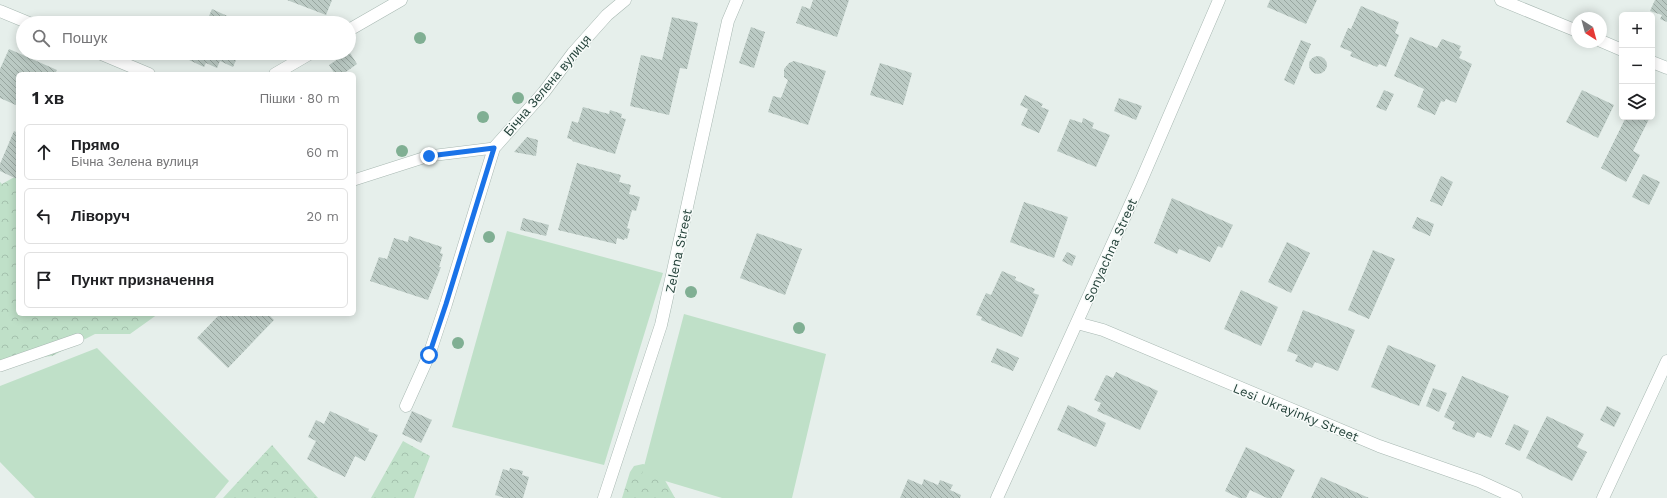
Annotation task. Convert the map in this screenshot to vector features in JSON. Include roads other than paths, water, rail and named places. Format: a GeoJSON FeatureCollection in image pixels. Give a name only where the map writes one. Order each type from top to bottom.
{"type":"FeatureCollection","features":[{"type":"Feature","properties":{"kind":"street"},"geometry":{"type":"LineString","coordinates":[[356,26],[401,0]]}},
{"type":"Feature","properties":{"kind":"street","name":"Бічна Зелена вулиця"},"geometry":{"type":"LineString","coordinates":[[406,406],[429,355],[494,148],[544,92],[573,53],[607,15],[625,0]]}},
{"type":"Feature","properties":{"kind":"street","name":"Zelena Street"},"geometry":{"type":"LineString","coordinates":[[604,498],[662,325],[728,22],[737,0]]}},
{"type":"Feature","properties":{"kind":"street","name":"Sonyachna Street"},"geometry":{"type":"LineString","coordinates":[[997,498],[1141,180],[1219,0]]}},
{"type":"Feature","properties":{"kind":"street"},"geometry":{"type":"LineString","coordinates":[[1501,0],[1571,29]]}},
{"type":"Feature","properties":{"kind":"street"},"geometry":{"type":"LineString","coordinates":[[0,11],[16,18]]}},
{"type":"Feature","properties":{"kind":"street"},"geometry":{"type":"LineString","coordinates":[[1607,44],[1619,49]]}},
{"type":"Feature","properties":{"kind":"street"},"geometry":{"type":"LineString","coordinates":[[116,60],[144,72]]}},
{"type":"Feature","properties":{"kind":"street"},"geometry":{"type":"LineString","coordinates":[[278,72],[299,60]]}},
{"type":"Feature","properties":{"kind":"street"},"geometry":{"type":"LineString","coordinates":[[1655,63],[1667,68]]}},
{"type":"Feature","properties":{"kind":"street","name":"Lesi Ukrayinky Street"},"geometry":{"type":"LineString","coordinates":[[1077,323],[1103,330],[1379,446],[1479,481],[1516,498]]}},
{"type":"Feature","properties":{"kind":"street"},"geometry":{"type":"LineString","coordinates":[[1603,498],[1667,360]]}},
{"type":"Feature","properties":{"kind":"lane"},"geometry":{"type":"LineString","coordinates":[[356,179],[429,156],[494,148]]}},
{"type":"Feature","properties":{"kind":"lane"},"geometry":{"type":"LineString","coordinates":[[0,366],[78,339]]}}]}
